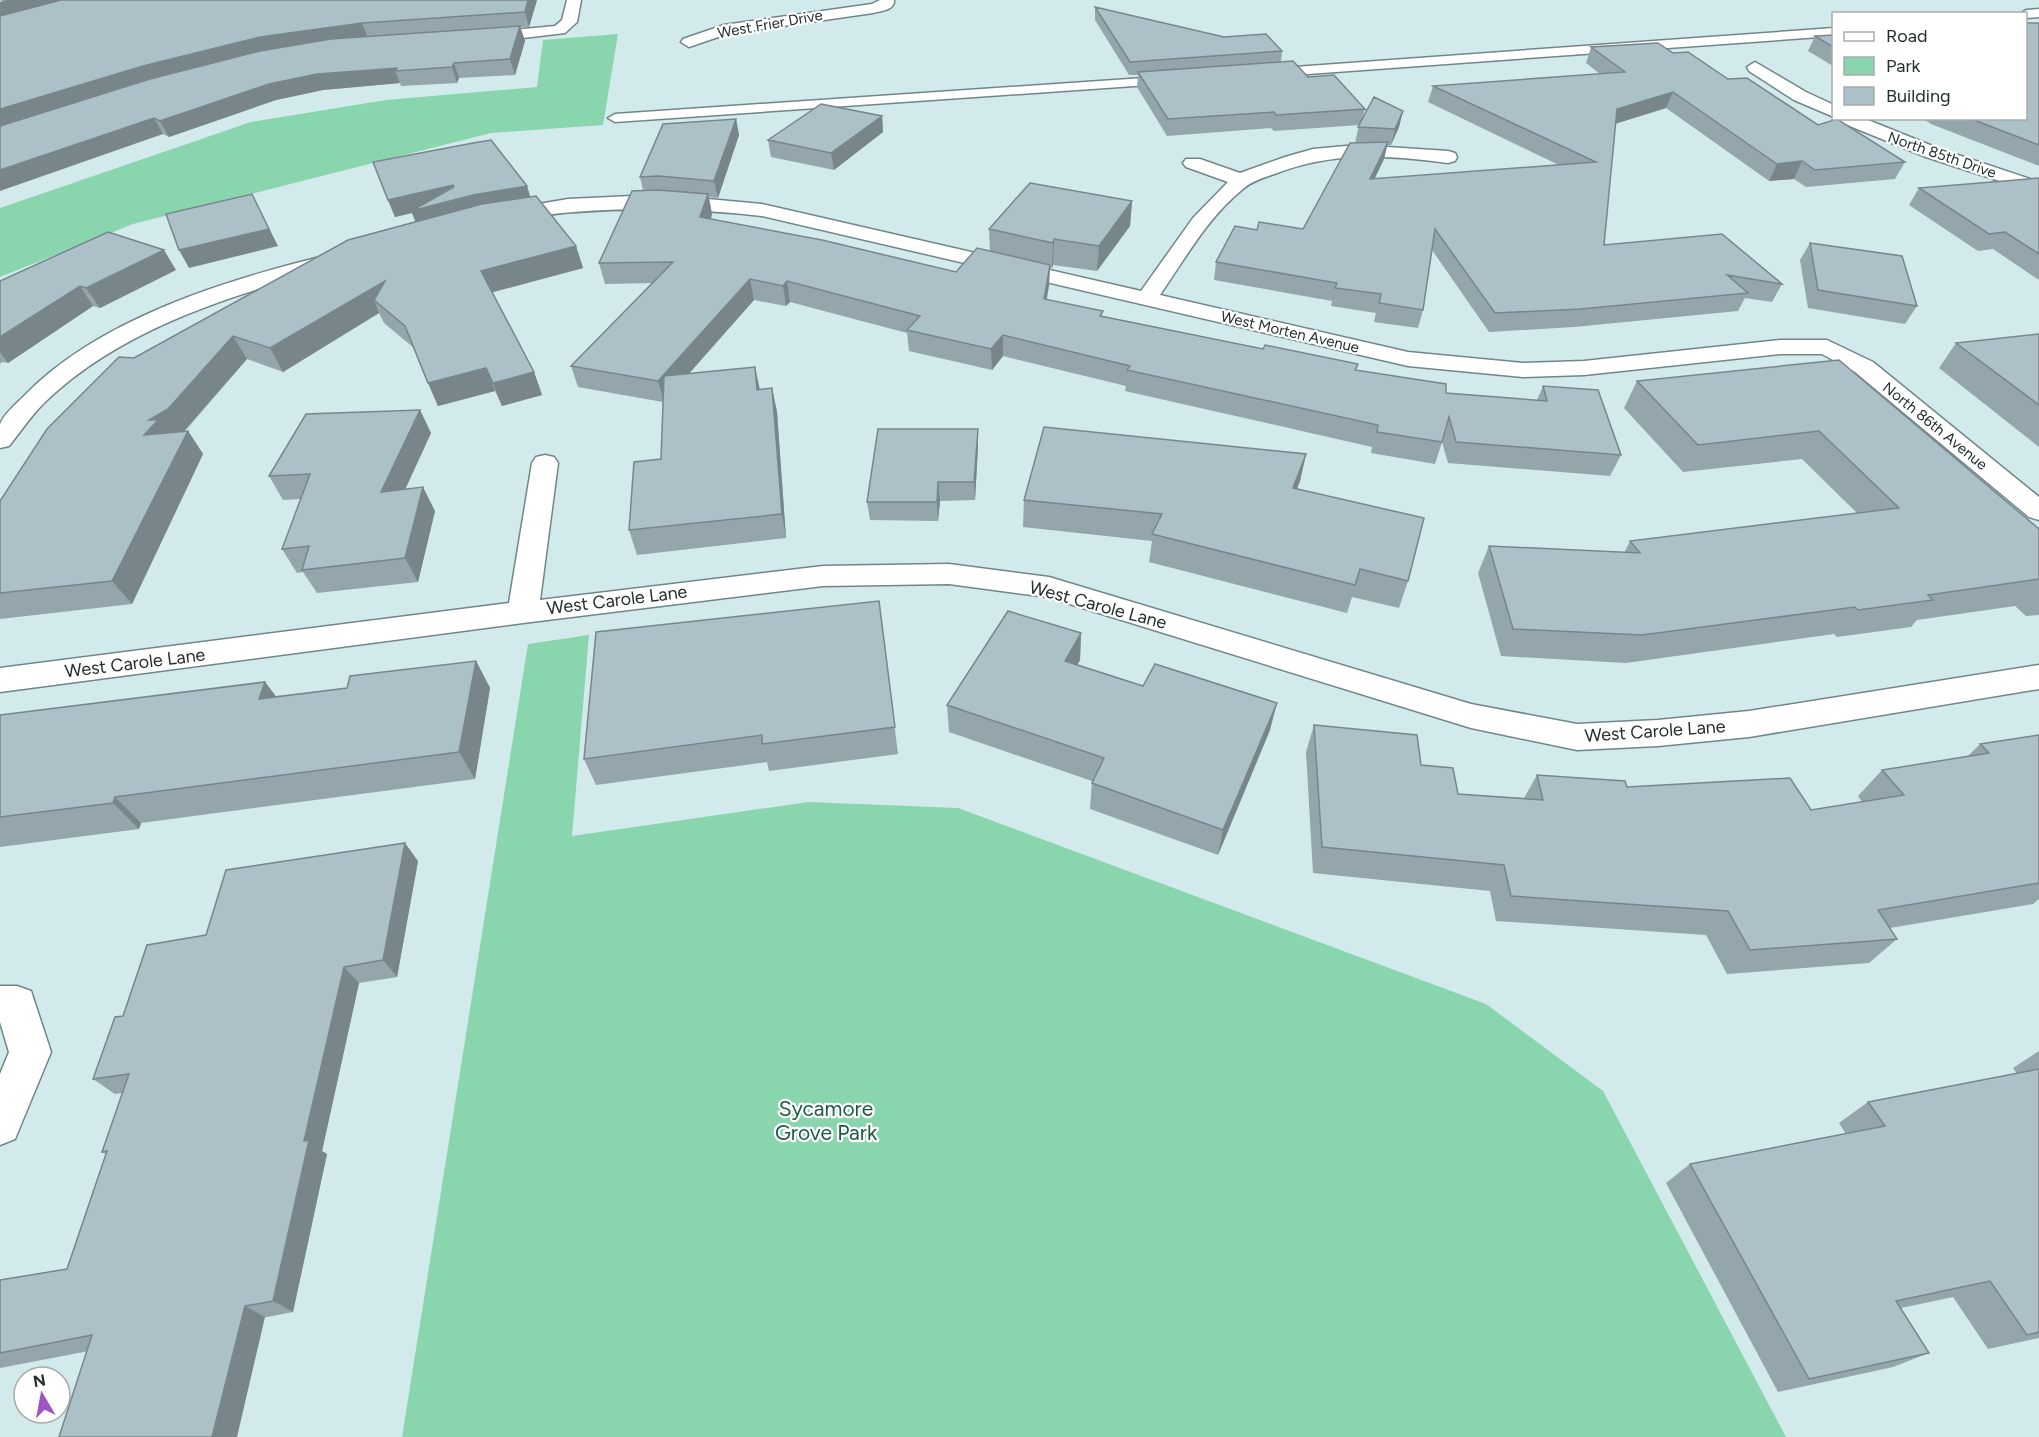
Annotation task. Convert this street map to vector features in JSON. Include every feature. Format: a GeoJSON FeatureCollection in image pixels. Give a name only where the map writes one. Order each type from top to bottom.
{"type":"FeatureCollection","features":[{"type":"Feature","properties":{"kind":"street"},"geometry":{"type":"LineString","coordinates":[[458,39],[559,30],[569,22],[574,0]]}},
{"type":"Feature","properties":{"kind":"street","name":"West Frier Drive"},"geometry":{"type":"LineString","coordinates":[[689,42],[724,30],[873,9],[887,2]]}},
{"type":"Feature","properties":{"kind":"street"},"geometry":{"type":"LineString","coordinates":[[1755,67],[1800,96],[1832,112]]}},
{"type":"Feature","properties":{"kind":"street","name":"North 85th Drive"},"geometry":{"type":"LineString","coordinates":[[1851,120],[1933,153],[2039,188]]}},
{"type":"Feature","properties":{"kind":"street"},"geometry":{"type":"LineString","coordinates":[[1146,300],[1208,212],[1241,180],[1287,161],[1335,151],[1382,149],[1448,157]]}},
{"type":"Feature","properties":{"kind":"street"},"geometry":{"type":"LineString","coordinates":[[1193,162],[1241,180]]}},
{"type":"Feature","properties":{"kind":"street"},"geometry":{"type":"LineString","coordinates":[[762,210],[780,190]]}},
{"type":"Feature","properties":{"kind":"street","name":"West Morten Avenue"},"geometry":{"type":"LineString","coordinates":[[487,218],[567,205],[623,201],[698,203],[762,210],[1408,359],[1456,365],[1523,370],[1584,368],[1780,346],[1827,347]]}},
{"type":"Feature","properties":{"kind":"street"},"geometry":{"type":"LineString","coordinates":[[0,440],[42,392],[102,349],[179,310],[228,291],[351,255]]}},
{"type":"Feature","properties":{"kind":"street","name":"North 86th Avenue"},"geometry":{"type":"LineString","coordinates":[[1827,347],[1864,367],[2039,511]]}},
{"type":"Feature","properties":{"kind":"street"},"geometry":{"type":"LineString","coordinates":[[523,612],[544,463]]}},
{"type":"Feature","properties":{"kind":"street","name":"West Carole Lane"},"geometry":{"type":"LineString","coordinates":[[0,680],[523,612],[823,576],[949,574],[1049,587],[1472,716],[1577,737],[1658,733],[1749,723],[2039,677]]}},
{"type":"Feature","properties":{"kind":"street"},"geometry":{"type":"LineString","coordinates":[[0,1124],[30,1052],[8,1004]]}},
{"type":"Feature","properties":{"kind":"lane"},"geometry":{"type":"LineString","coordinates":[[1250,74],[1832,32]]}},
{"type":"Feature","properties":{"kind":"lane"},"geometry":{"type":"LineString","coordinates":[[615,117],[1191,79]]}},
{"type":"Feature","properties":{"kind":"green space"},"geometry":{"type":"Polygon","coordinates":[[[618,34],[603,125],[491,133],[133,224],[0,277],[0,208],[251,122],[386,100],[537,87],[543,40],[618,34]]]}},
{"type":"Feature","properties":{"kind":"green space","name":"Sycamore Grove Park"},"geometry":{"type":"Polygon","coordinates":[[[589,635],[572,836],[808,802],[958,808],[1486,1004],[1603,1091],[1786,1437],[402,1437],[528,644],[589,635]]]}},
{"type":"Feature","properties":{"kind":"building"},"geometry":{"type":"Polygon","coordinates":[[[61,0],[528,0],[525,12],[362,23],[260,37],[143,66],[0,109],[0,16],[61,0]]]}},
{"type":"Feature","properties":{"kind":"building"},"geometry":{"type":"Polygon","coordinates":[[[1095,7],[1224,37],[1266,34],[1282,51],[1130,62],[1095,7]]]}},
{"type":"Feature","properties":{"kind":"building"},"geometry":{"type":"Polygon","coordinates":[[[2027,23],[2039,23],[2039,145],[1974,120],[2027,120],[2027,23]]]}},
{"type":"Feature","properties":{"kind":"building"},"geometry":{"type":"Polygon","coordinates":[[[520,26],[510,59],[454,63],[452,67],[395,71],[397,68],[317,74],[269,84],[160,121],[154,118],[0,170],[0,126],[150,79],[260,51],[331,39],[520,26]]]}},
{"type":"Feature","properties":{"kind":"building"},"geometry":{"type":"Polygon","coordinates":[[[1832,35],[1832,46],[1815,36],[1832,35]]]}},
{"type":"Feature","properties":{"kind":"building"},"geometry":{"type":"Polygon","coordinates":[[[1658,43],[1673,53],[1688,52],[1728,79],[1747,78],[1818,125],[1839,120],[1905,162],[1815,170],[1802,161],[1777,164],[1673,92],[1617,109],[1604,245],[1722,234],[1782,284],[1727,275],[1748,293],[1581,309],[1495,313],[1435,229],[1423,310],[1379,303],[1381,294],[1335,288],[1337,283],[1216,262],[1235,226],[1257,230],[1259,222],[1303,229],[1350,143],[1388,142],[1370,179],[1596,162],[1433,86],[1625,72],[1591,47],[1658,43]]]}},
{"type":"Feature","properties":{"kind":"building"},"geometry":{"type":"Polygon","coordinates":[[[1293,61],[1308,77],[1334,75],[1365,109],[1168,119],[1138,72],[1293,61]]]}},
{"type":"Feature","properties":{"kind":"building"},"geometry":{"type":"Polygon","coordinates":[[[1374,97],[1403,111],[1395,129],[1358,127],[1374,97]]]}},
{"type":"Feature","properties":{"kind":"building"},"geometry":{"type":"Polygon","coordinates":[[[821,104],[882,116],[831,153],[768,140],[821,104]]]}},
{"type":"Feature","properties":{"kind":"building"},"geometry":{"type":"Polygon","coordinates":[[[736,119],[714,181],[659,176],[640,177],[663,124],[736,119]]]}},
{"type":"Feature","properties":{"kind":"building"},"geometry":{"type":"Polygon","coordinates":[[[491,140],[527,186],[473,195],[411,211],[454,187],[453,185],[388,200],[373,162],[473,143],[491,140]]]}},
{"type":"Feature","properties":{"kind":"building"},"geometry":{"type":"Polygon","coordinates":[[[2039,178],[2039,254],[2005,232],[1989,234],[1919,188],[2039,178]]]}},
{"type":"Feature","properties":{"kind":"building"},"geometry":{"type":"Polygon","coordinates":[[[1030,183],[1132,201],[1099,246],[1054,239],[1053,243],[989,229],[1030,183]]]}},
{"type":"Feature","properties":{"kind":"building"},"geometry":{"type":"Polygon","coordinates":[[[658,190],[708,194],[700,217],[822,240],[956,272],[977,248],[1050,265],[1044,299],[1103,311],[1100,316],[1263,349],[1265,345],[1358,364],[1355,370],[1446,384],[1446,393],[1547,401],[1543,386],[1598,390],[1621,455],[1456,442],[1449,417],[1442,442],[1377,432],[1378,425],[1127,370],[1130,366],[1003,335],[991,349],[907,330],[920,316],[787,281],[783,286],[750,279],[658,381],[571,366],[673,262],[599,263],[632,191],[658,190]]]}},
{"type":"Feature","properties":{"kind":"building"},"geometry":{"type":"Polygon","coordinates":[[[252,194],[269,229],[179,250],[166,214],[252,194]]]}},
{"type":"Feature","properties":{"kind":"building"},"geometry":{"type":"Polygon","coordinates":[[[536,196],[576,246],[481,271],[534,372],[493,383],[486,368],[428,383],[405,326],[374,300],[385,281],[270,348],[233,336],[168,409],[149,420],[158,420],[144,435],[188,431],[112,581],[0,593],[0,501],[47,429],[119,357],[134,358],[348,240],[482,204],[536,196]]]}},
{"type":"Feature","properties":{"kind":"building"},"geometry":{"type":"Polygon","coordinates":[[[108,232],[164,250],[86,288],[80,286],[0,337],[0,281],[108,232]]]}},
{"type":"Feature","properties":{"kind":"building"},"geometry":{"type":"Polygon","coordinates":[[[1810,243],[1902,256],[1917,306],[1818,290],[1810,243]]]}},
{"type":"Feature","properties":{"kind":"building"},"geometry":{"type":"Polygon","coordinates":[[[2039,334],[2039,405],[1956,343],[2039,334]]]}},
{"type":"Feature","properties":{"kind":"building"},"geometry":{"type":"Polygon","coordinates":[[[1839,360],[2039,529],[2039,579],[1928,595],[1933,600],[1858,610],[1855,607],[1642,635],[1513,629],[1489,546],[1640,553],[1630,541],[1899,508],[1819,431],[1698,445],[1637,381],[1839,360]]]}},
{"type":"Feature","properties":{"kind":"building"},"geometry":{"type":"Polygon","coordinates":[[[755,367],[757,390],[772,388],[782,514],[629,530],[634,462],[661,459],[664,376],[755,367]]]}},
{"type":"Feature","properties":{"kind":"building"},"geometry":{"type":"Polygon","coordinates":[[[420,410],[381,492],[423,487],[405,558],[302,570],[309,546],[282,549],[310,474],[269,476],[306,414],[420,410]]]}},
{"type":"Feature","properties":{"kind":"building"},"geometry":{"type":"Polygon","coordinates":[[[1044,427],[1306,454],[1293,488],[1424,518],[1408,581],[1360,569],[1355,585],[1152,534],[1162,514],[1024,500],[1044,427]]]}},
{"type":"Feature","properties":{"kind":"building"},"geometry":{"type":"Polygon","coordinates":[[[878,429],[978,429],[974,482],[938,482],[937,502],[867,502],[878,429]]]}},
{"type":"Feature","properties":{"kind":"building"},"geometry":{"type":"Polygon","coordinates":[[[879,601],[895,727],[762,744],[762,735],[584,759],[596,632],[879,601]]]}},
{"type":"Feature","properties":{"kind":"building"},"geometry":{"type":"Polygon","coordinates":[[[1008,611],[1081,633],[1065,661],[1143,686],[1155,664],[1277,703],[1223,830],[1092,783],[1104,758],[947,705],[1008,611]]]}},
{"type":"Feature","properties":{"kind":"building"},"geometry":{"type":"Polygon","coordinates":[[[476,661],[459,752],[115,797],[113,803],[0,817],[0,715],[265,682],[259,699],[347,688],[350,676],[476,661]]]}},
{"type":"Feature","properties":{"kind":"building"},"geometry":{"type":"Polygon","coordinates":[[[1314,725],[1417,735],[1421,765],[1453,768],[1458,794],[1543,800],[1537,775],[1625,781],[1627,787],[1790,778],[1811,810],[1904,795],[1882,770],[1989,753],[1980,744],[2039,735],[2039,883],[1878,910],[1897,939],[1750,950],[1728,911],[1511,896],[1504,865],[1322,847],[1314,725]]]}},
{"type":"Feature","properties":{"kind":"building"},"geometry":{"type":"Polygon","coordinates":[[[405,843],[383,960],[344,967],[304,1141],[309,1140],[273,1301],[245,1306],[212,1437],[59,1437],[63,1425],[72,1425],[72,1397],[92,1335],[0,1353],[0,1280],[67,1269],[107,1151],[102,1152],[129,1074],[93,1079],[115,1017],[123,1016],[147,945],[206,935],[226,870],[405,843]]]}},
{"type":"Feature","properties":{"kind":"building"},"geometry":{"type":"Polygon","coordinates":[[[2039,1069],[2039,1332],[2027,1335],[1990,1281],[1896,1301],[1929,1353],[1809,1379],[1690,1164],[1885,1126],[1868,1102],[2039,1069]]]}}]}
